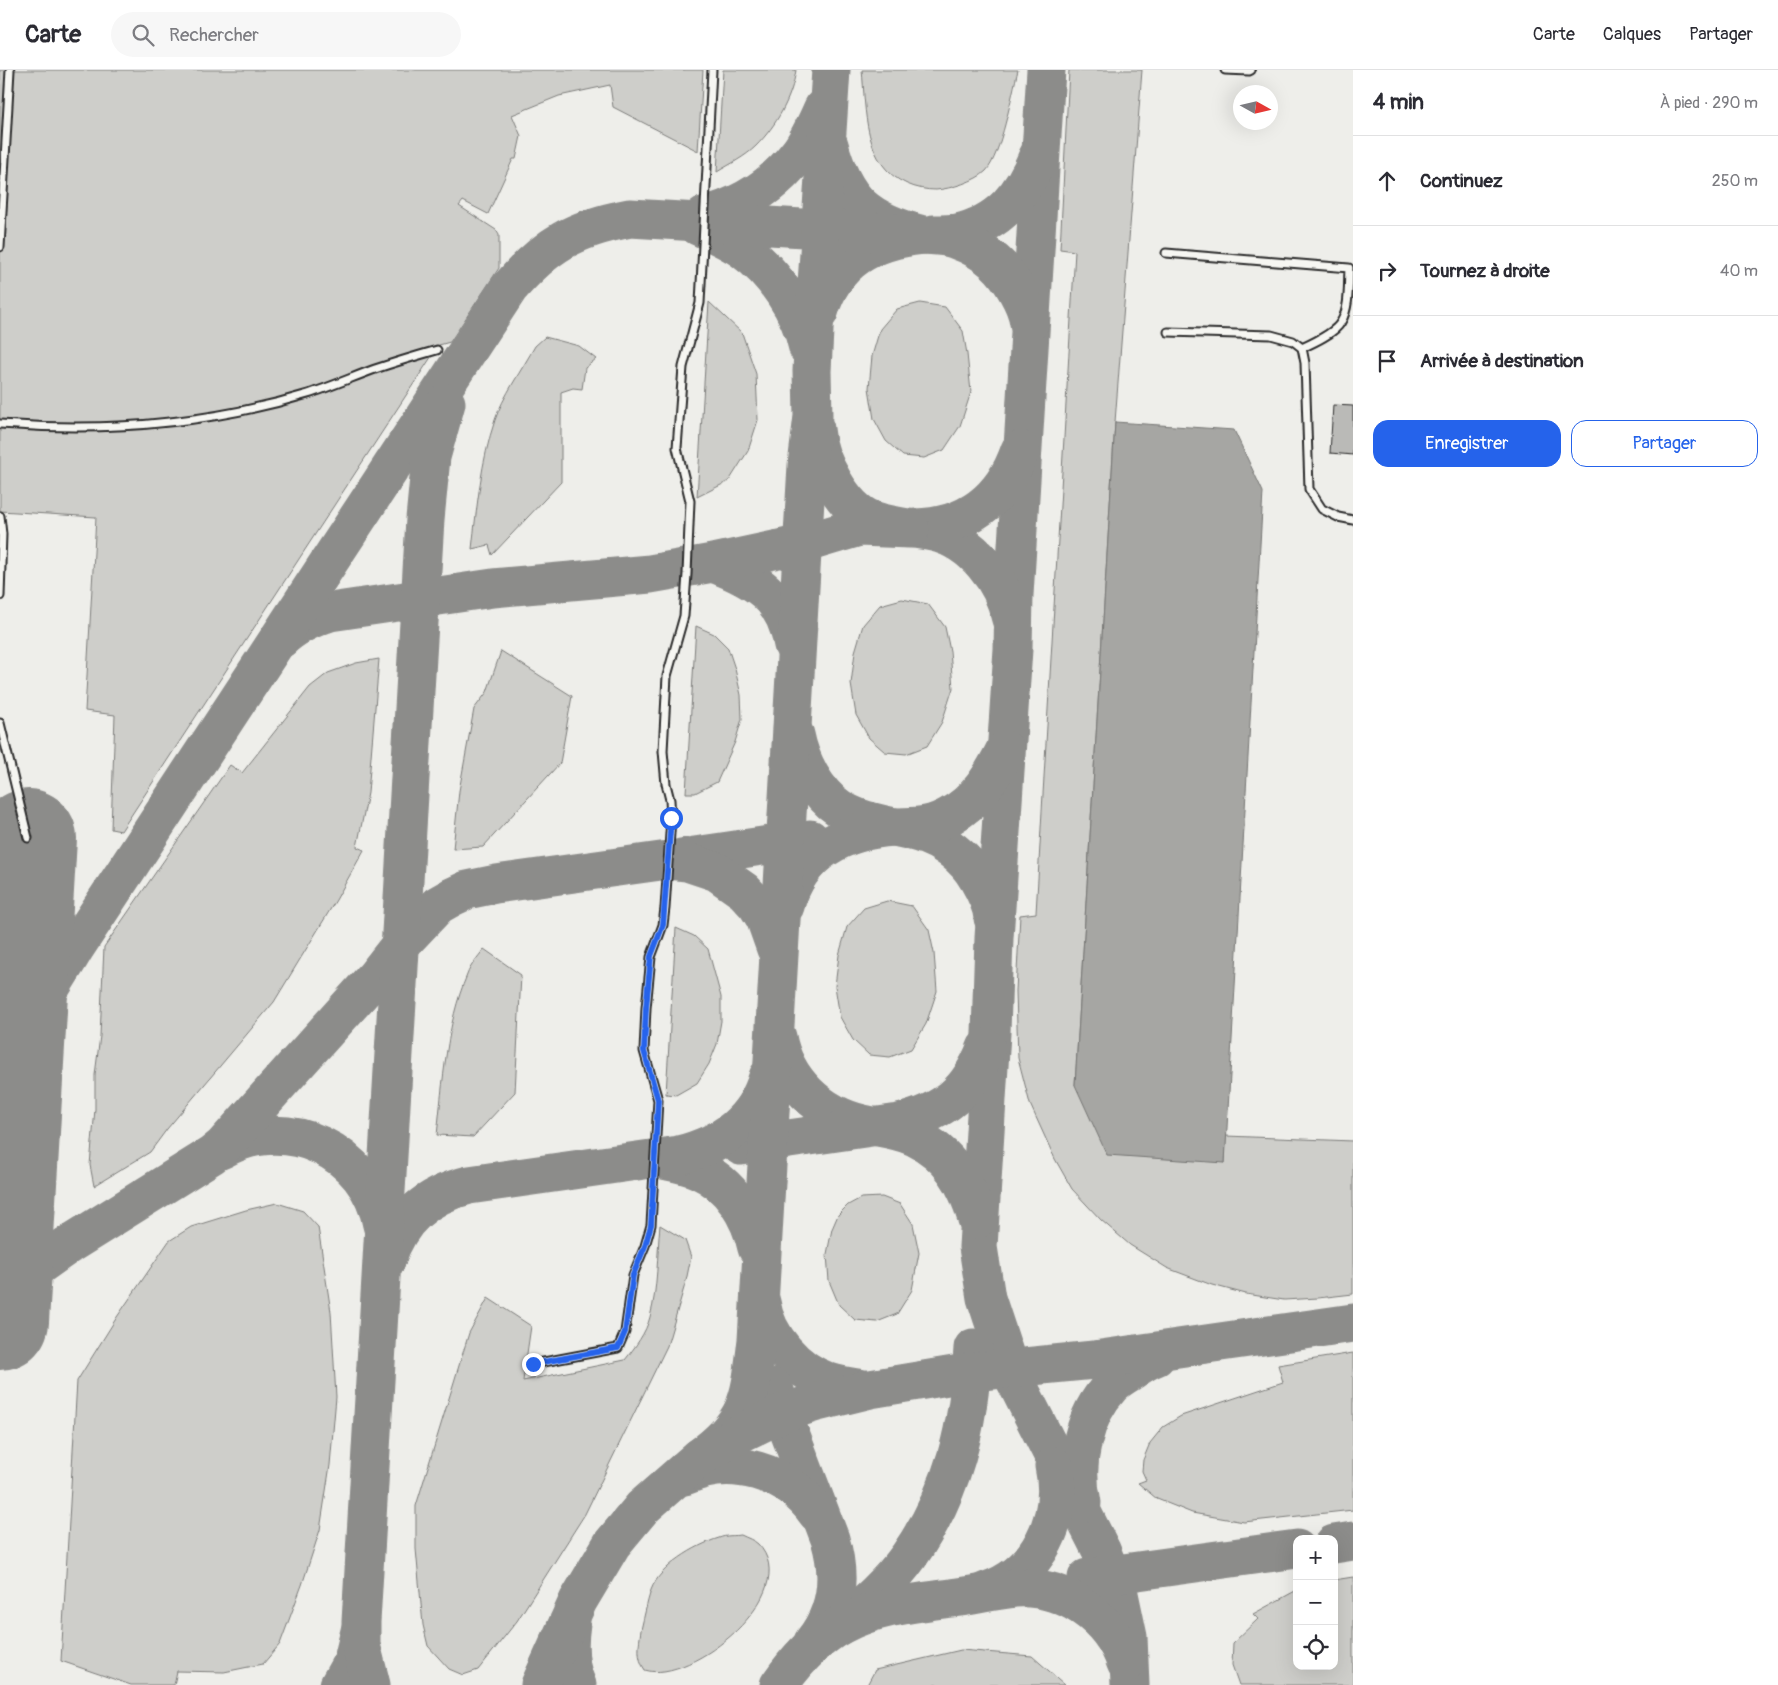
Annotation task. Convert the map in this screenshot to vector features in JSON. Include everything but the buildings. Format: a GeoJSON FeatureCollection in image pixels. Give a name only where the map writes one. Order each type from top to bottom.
{"type":"FeatureCollection","features":[{"type":"Feature","properties":{"kind":"lane"},"geometry":{"type":"LineString","coordinates":[[0,247],[10,70]]}},
{"type":"Feature","properties":{"kind":"lane"},"geometry":{"type":"LineString","coordinates":[[533,1364],[618,1348],[625,1332],[633,1275],[651,1225],[658,1100],[644,1051],[646,1008],[651,956],[663,925],[665,908],[671,818],[663,750],[666,676],[684,616],[688,574],[690,502],[678,448],[683,367],[700,303],[712,70]]}},
{"type":"Feature","properties":{"kind":"lane"},"geometry":{"type":"LineString","coordinates":[[1225,70],[1251,70]]}},
{"type":"Feature","properties":{"kind":"lane"},"geometry":{"type":"LineString","coordinates":[[1166,253],[1349,268],[1346,306],[1340,324],[1324,336],[1302,348]]}},
{"type":"Feature","properties":{"kind":"lane"},"geometry":{"type":"LineString","coordinates":[[1168,332],[1272,336],[1293,341],[1302,348],[1309,489],[1322,509],[1338,517],[1353,520]]}},
{"type":"Feature","properties":{"kind":"lane"},"geometry":{"type":"LineString","coordinates":[[0,424],[44,427],[108,426],[193,420],[237,412],[308,394],[376,369],[437,350]]}},
{"type":"Feature","properties":{"kind":"lane"},"geometry":{"type":"LineString","coordinates":[[0,516],[2,534],[0,596]]}},
{"type":"Feature","properties":{"kind":"lane"},"geometry":{"type":"LineString","coordinates":[[0,723],[28,838]]}},
{"type":"Feature","properties":{"kind":"shaded area"},"geometry":{"type":"Polygon","coordinates":[[[0,70],[703,70],[698,151],[613,107],[610,85],[559,96],[512,115],[521,136],[516,159],[513,159],[488,214],[463,201],[459,206],[496,230],[499,235],[499,268],[450,342],[439,345],[121,831],[111,829],[115,715],[85,711],[96,517],[0,511],[0,70]]]}},
{"type":"Feature","properties":{"kind":"shaded area"},"geometry":{"type":"Polygon","coordinates":[[[723,70],[796,70],[787,101],[770,130],[752,150],[717,172],[723,70]]]}},
{"type":"Feature","properties":{"kind":"shaded area"},"geometry":{"type":"Polygon","coordinates":[[[862,70],[1018,70],[1001,138],[986,171],[982,175],[962,184],[936,190],[914,187],[893,175],[882,164],[874,150],[869,135],[862,70]]]}},
{"type":"Feature","properties":{"kind":"shaded area"},"geometry":{"type":"Polygon","coordinates":[[[1069,70],[1142,70],[1115,422],[1075,1085],[1225,1163],[1226,1136],[1353,1141],[1353,1294],[1284,1300],[1246,1294],[1212,1285],[1167,1268],[1130,1245],[1101,1220],[1072,1189],[1055,1159],[1030,1104],[1018,1058],[1016,991],[1020,915],[1036,913],[1075,251],[1060,249],[1069,70]]]}},
{"type":"Feature","properties":{"kind":"shaded area"},"geometry":{"type":"Polygon","coordinates":[[[709,302],[742,333],[756,374],[758,420],[748,451],[729,481],[697,497],[709,302]]]}},
{"type":"Feature","properties":{"kind":"shaded area"},"geometry":{"type":"Polygon","coordinates":[[[920,303],[945,307],[963,331],[971,392],[960,426],[944,450],[924,458],[903,456],[886,441],[874,419],[869,388],[872,356],[880,329],[897,309],[920,303]]]}},
{"type":"Feature","properties":{"kind":"shaded area"},"geometry":{"type":"Polygon","coordinates":[[[545,337],[579,346],[596,359],[585,368],[582,389],[573,388],[561,392],[561,482],[492,555],[489,545],[472,549],[486,452],[495,420],[503,402],[535,346],[545,337]]]}},
{"type":"Feature","properties":{"kind":"shaded area"},"geometry":{"type":"Polygon","coordinates":[[[1115,422],[1234,430],[1263,492],[1225,1163],[1107,1155],[1075,1085],[1115,422]]]}},
{"type":"Feature","properties":{"kind":"shaded area"},"geometry":{"type":"Polygon","coordinates":[[[902,599],[928,604],[945,627],[950,651],[953,688],[942,722],[927,746],[906,754],[885,752],[869,738],[856,715],[851,684],[855,652],[863,625],[880,605],[902,599]]]}},
{"type":"Feature","properties":{"kind":"shaded area"},"geometry":{"type":"Polygon","coordinates":[[[696,626],[714,634],[728,648],[741,695],[742,719],[735,742],[717,782],[695,793],[686,793],[696,626]]]}},
{"type":"Feature","properties":{"kind":"shaded area"},"geometry":{"type":"Polygon","coordinates":[[[501,651],[572,696],[560,763],[483,847],[453,849],[459,791],[474,709],[487,692],[501,651]]]}},
{"type":"Feature","properties":{"kind":"shaded area"},"geometry":{"type":"Polygon","coordinates":[[[379,659],[368,793],[357,847],[364,850],[274,1002],[167,1129],[150,1152],[94,1186],[90,1165],[95,1109],[95,1075],[100,1036],[104,947],[230,765],[242,773],[310,687],[328,673],[356,663],[379,659]]]}},
{"type":"Feature","properties":{"kind":"shaded area"},"geometry":{"type":"Polygon","coordinates":[[[887,901],[912,906],[929,930],[934,953],[937,991],[926,1024],[911,1049],[890,1057],[869,1055],[853,1040],[840,1017],[835,986],[839,955],[847,927],[864,908],[887,901]]]}},
{"type":"Feature","properties":{"kind":"shaded area"},"geometry":{"type":"Polygon","coordinates":[[[676,928],[694,936],[708,949],[721,997],[721,1021],[717,1044],[709,1064],[697,1083],[676,1095],[666,1094],[676,928]]]}},
{"type":"Feature","properties":{"kind":"shaded area"},"geometry":{"type":"Polygon","coordinates":[[[484,949],[521,975],[515,1092],[473,1137],[437,1135],[446,1054],[454,1014],[468,972],[484,949]]]}},
{"type":"Feature","properties":{"kind":"shaded area"},"geometry":{"type":"Polygon","coordinates":[[[882,1197],[900,1204],[913,1224],[919,1253],[912,1290],[897,1314],[877,1322],[855,1320],[839,1305],[829,1281],[827,1254],[832,1229],[838,1215],[848,1205],[861,1198],[882,1197]]]}},
{"type":"Feature","properties":{"kind":"shaded area"},"geometry":{"type":"Polygon","coordinates":[[[277,1203],[303,1211],[318,1227],[331,1312],[336,1397],[330,1465],[320,1530],[280,1644],[263,1664],[224,1672],[177,1671],[174,1685],[131,1685],[61,1661],[77,1381],[117,1317],[169,1241],[191,1227],[246,1210],[277,1203]]]}},
{"type":"Feature","properties":{"kind":"shaded area"},"geometry":{"type":"Polygon","coordinates":[[[660,1225],[685,1240],[691,1257],[667,1346],[585,1514],[517,1621],[478,1670],[463,1675],[449,1669],[428,1646],[423,1625],[416,1549],[416,1506],[469,1333],[488,1298],[531,1326],[523,1381],[625,1360],[643,1334],[653,1306],[660,1225]]]}},
{"type":"Feature","properties":{"kind":"shaded area"},"geometry":{"type":"Polygon","coordinates":[[[1353,1353],[1353,1510],[1244,1522],[1192,1513],[1157,1499],[1138,1483],[1146,1480],[1142,1471],[1143,1460],[1150,1443],[1163,1427],[1181,1416],[1283,1382],[1278,1365],[1353,1353]]]}},
{"type":"Feature","properties":{"kind":"shaded area"},"geometry":{"type":"Polygon","coordinates":[[[741,1535],[758,1544],[769,1564],[767,1586],[755,1609],[736,1631],[713,1649],[689,1663],[665,1671],[645,1670],[639,1656],[641,1630],[651,1590],[656,1581],[670,1565],[690,1551],[722,1537],[741,1535]]]}},
{"type":"Feature","properties":{"kind":"shaded area"},"geometry":{"type":"Polygon","coordinates":[[[1353,1577],[1353,1685],[1239,1685],[1232,1665],[1233,1643],[1258,1619],[1253,1614],[1293,1592],[1293,1670],[1338,1670],[1338,1579],[1353,1577]]]}},
{"type":"Feature","properties":{"kind":"shaded area"},"geometry":{"type":"Polygon","coordinates":[[[961,1650],[1032,1656],[1065,1685],[867,1685],[875,1670],[961,1650]]]}},
{"type":"Feature","properties":{"kind":"taxiway"},"geometry":{"type":"LineString","coordinates":[[700,1457],[729,1432],[745,1406],[752,1377],[757,1340],[807,465],[813,416],[812,371],[814,330],[831,70]]}},
{"type":"Feature","properties":{"kind":"taxiway"},"geometry":{"type":"LineString","coordinates":[[1046,70],[1014,595],[1013,649],[994,938],[991,1033],[978,1247],[986,1298],[1009,1368],[1101,1550],[1119,1594],[1128,1637],[1130,1685]]}},
{"type":"Feature","properties":{"kind":"taxiway"},"geometry":{"type":"LineString","coordinates":[[703,216],[717,212],[757,193],[779,175],[803,148],[823,108]]}},
{"type":"Feature","properties":{"kind":"taxiway"},"geometry":{"type":"LineString","coordinates":[[819,312],[834,279],[845,266],[858,256],[887,242],[923,235],[887,223],[861,206],[842,181],[829,145]]}},
{"type":"Feature","properties":{"kind":"taxiway"},"geometry":{"type":"LineString","coordinates":[[934,234],[957,233],[972,229],[998,215],[1017,195],[1038,156]]}},
{"type":"Feature","properties":{"kind":"taxiway"},"geometry":{"type":"LineString","coordinates":[[12,1122],[21,1072],[35,1023],[49,991],[75,948],[509,288],[549,249],[592,227],[630,218],[947,237],[976,249],[991,258],[1001,268],[1012,282],[1021,299],[1029,323]]}},
{"type":"Feature","properties":{"kind":"taxiway"},"geometry":{"type":"LineString","coordinates":[[698,226],[742,249],[754,258],[775,280],[799,320],[808,348]]}},
{"type":"Feature","properties":{"kind":"taxiway"},"geometry":{"type":"LineString","coordinates":[[371,1685],[361,1645],[361,1622],[425,519],[431,457],[446,403]]}},
{"type":"Feature","properties":{"kind":"taxiway"},"geometry":{"type":"LineString","coordinates":[[815,429],[826,468],[833,482],[851,505],[861,514],[872,520],[933,532],[961,544],[984,564],[993,577],[1001,590],[1011,619]]}},
{"type":"Feature","properties":{"kind":"taxiway"},"geometry":{"type":"LineString","coordinates":[[915,528],[951,522],[966,516],[980,507],[1004,483],[1013,468],[1020,450]]}},
{"type":"Feature","properties":{"kind":"taxiway"},"geometry":{"type":"LineString","coordinates":[[281,639],[304,622],[330,612],[493,588],[650,574],[802,544],[859,527],[910,529]]}},
{"type":"Feature","properties":{"kind":"taxiway"},"geometry":{"type":"LineString","coordinates":[[713,563],[755,583],[766,592],[783,614],[793,645]]}},
{"type":"Feature","properties":{"kind":"taxiway"},"geometry":{"type":"LineString","coordinates":[[795,735],[797,745],[810,776],[831,802],[858,818],[919,833],[945,845],[973,871],[986,893],[993,918]]}},
{"type":"Feature","properties":{"kind":"taxiway"},"geometry":{"type":"LineString","coordinates":[[785,906],[801,872],[812,859],[826,848],[841,839],[857,833],[875,829],[935,823],[950,816],[960,810],[983,788],[1005,750]]}},
{"type":"Feature","properties":{"kind":"taxiway"},"geometry":{"type":"LineString","coordinates":[[681,858],[810,839]]}},
{"type":"Feature","properties":{"kind":"taxiway"},"geometry":{"type":"LineString","coordinates":[[0,1340],[9,1306],[18,1287],[30,1272],[68,1245],[212,1155],[223,1146],[375,977],[401,944],[438,905],[452,897],[467,890],[496,884],[668,860],[687,862],[717,872],[744,891],[757,905],[765,918],[776,949]]}},
{"type":"Feature","properties":{"kind":"taxiway"},"geometry":{"type":"LineString","coordinates":[[777,1037],[781,1053],[796,1081],[819,1104],[847,1119],[909,1134],[938,1152],[962,1182],[977,1219]]}},
{"type":"Feature","properties":{"kind":"taxiway"},"geometry":{"type":"LineString","coordinates":[[741,1146],[899,1123],[929,1113],[953,1098],[963,1088],[972,1077],[986,1048]]}},
{"type":"Feature","properties":{"kind":"taxiway"},"geometry":{"type":"LineString","coordinates":[[386,1261],[392,1246],[407,1221],[428,1202],[440,1195],[469,1185],[679,1155],[695,1150],[723,1137],[735,1129],[755,1107],[768,1077]]}},
{"type":"Feature","properties":{"kind":"taxiway"},"geometry":{"type":"LineString","coordinates":[[221,1150],[246,1139],[272,1135],[297,1138],[321,1146],[342,1159],[360,1177],[374,1199],[382,1225]]}},
{"type":"Feature","properties":{"kind":"taxiway"},"geometry":{"type":"LineString","coordinates":[[658,1159],[694,1168],[710,1176],[730,1192],[744,1213],[757,1248]]}},
{"type":"Feature","properties":{"kind":"taxiway"},"geometry":{"type":"LineString","coordinates":[[761,1302],[769,1328],[784,1351],[794,1361],[805,1370],[829,1382],[864,1389]]}},
{"type":"Feature","properties":{"kind":"taxiway"},"geometry":{"type":"LineString","coordinates":[[540,1685],[578,1601],[612,1544],[642,1508],[700,1457],[739,1434],[782,1413],[870,1389],[972,1372],[1094,1360],[1353,1323]]}},
{"type":"Feature","properties":{"kind":"taxiway"},"geometry":{"type":"LineString","coordinates":[[839,1626],[894,1575],[925,1532],[948,1482],[963,1431],[968,1404],[973,1348]]}},
{"type":"Feature","properties":{"kind":"taxiway"},"geometry":{"type":"LineString","coordinates":[[1082,1503],[1079,1472],[1080,1457],[1087,1426],[1093,1411],[1115,1382],[1156,1357]]}},
{"type":"Feature","properties":{"kind":"taxiway"},"geometry":{"type":"LineString","coordinates":[[774,1388],[830,1539],[836,1566],[835,1593],[832,1606],[828,1618],[813,1642]]}},
{"type":"Feature","properties":{"kind":"taxiway"},"geometry":{"type":"LineString","coordinates":[[986,1591],[1005,1583],[1021,1571],[1034,1557],[1044,1541],[1055,1505],[1056,1485],[1054,1466]]}},
{"type":"Feature","properties":{"kind":"taxiway"},"geometry":{"type":"LineString","coordinates":[[685,1476],[721,1467],[739,1467],[757,1471],[775,1477],[791,1487],[817,1513]]}},
{"type":"Feature","properties":{"kind":"taxiway"},"geometry":{"type":"LineString","coordinates":[[1338,1543],[1353,1541]]}},
{"type":"Feature","properties":{"kind":"taxiway"},"geometry":{"type":"LineString","coordinates":[[1087,1578],[1293,1550]]}},
{"type":"Feature","properties":{"kind":"taxiway"},"geometry":{"type":"LineString","coordinates":[[779,1685],[792,1667],[814,1644],[841,1625],[854,1619],[895,1607],[1015,1588],[1033,1588],[1051,1592],[1068,1598],[1083,1607],[1109,1631],[1119,1646],[1126,1663]]}},
{"type":"Feature","properties":{"kind":"taxiway"},"geometry":{"type":"LineString","coordinates":[[571,1623],[570,1655],[577,1685]]}},
{"type":"Feature","properties":{"kind":"taxiway"},"geometry":{"type":"LineString","coordinates":[[339,1685],[353,1660],[360,1631]]}},
{"type":"Feature","properties":{"kind":"runway"},"geometry":{"type":"LineString","coordinates":[[0,1321],[28,838]]}},
{"type":"Feature","properties":{"kind":"route"},"geometry":{"type":"LineString","coordinates":[[533,1364],[618,1348],[625,1332],[633,1275],[651,1225],[658,1100],[644,1051],[646,1008],[651,956],[663,925],[671,818]]}}]}
